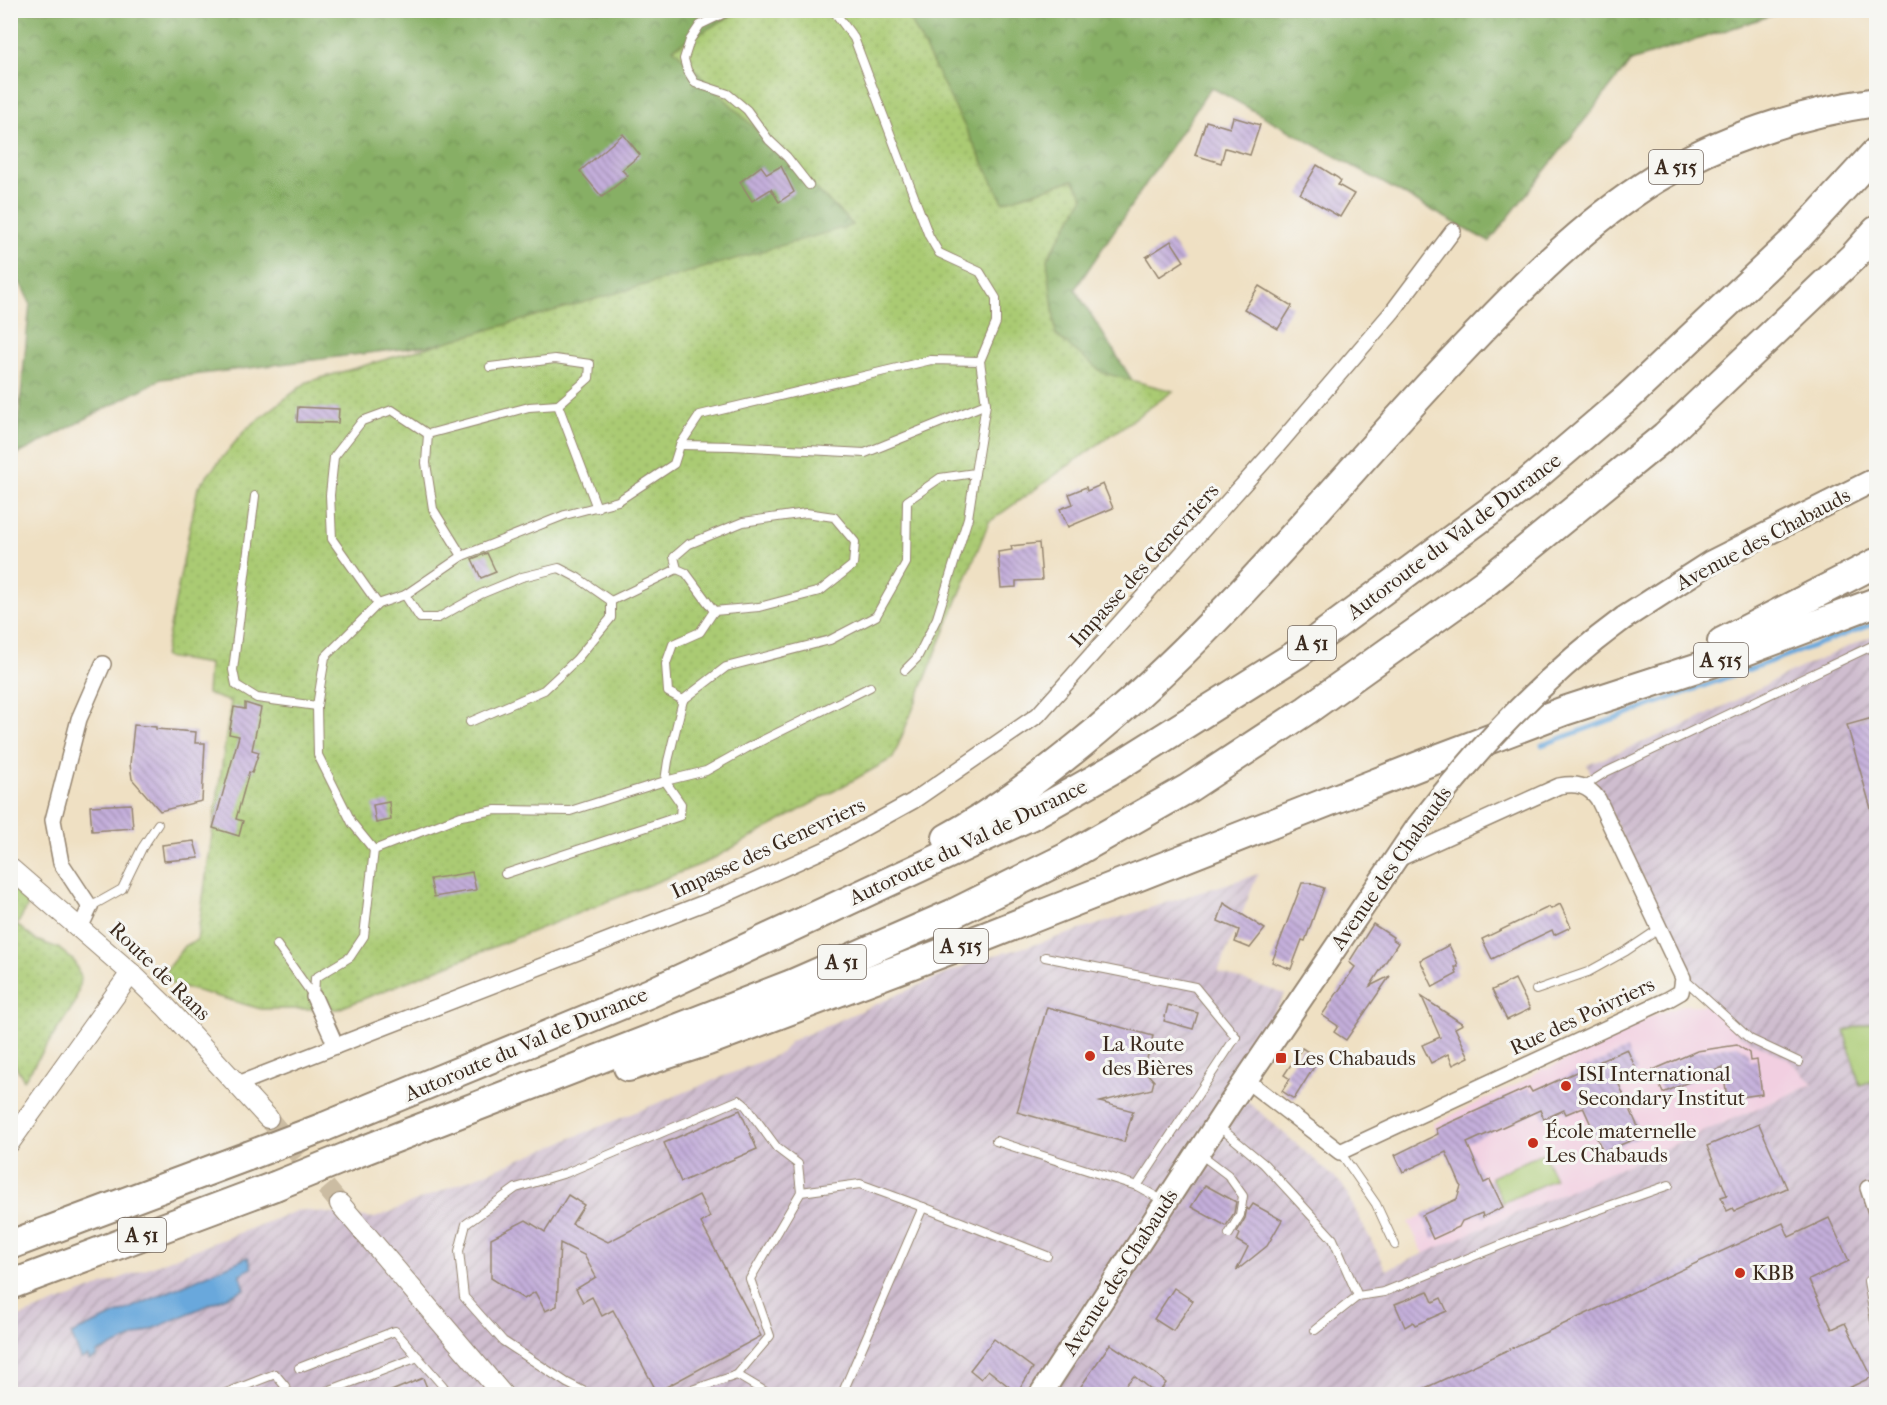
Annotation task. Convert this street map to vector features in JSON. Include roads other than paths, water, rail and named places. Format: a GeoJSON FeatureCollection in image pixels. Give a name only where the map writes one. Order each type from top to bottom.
{"type":"FeatureCollection","features":[{"type":"Feature","properties":{"kind":"highway","name":"A 515"},"geometry":{"type":"LineString","coordinates":[[650,993],[957,832],[1032,784],[1120,713],[1203,634],[1281,551],[1433,380],[1512,298],[1619,203],[1656,178],[1726,143],[1795,119],[1876,102]]}},
{"type":"Feature","properties":{"kind":"highway","name":"Autoroute du Val de Durance"},"geometry":{"type":"LineString","coordinates":[[10,1245],[324,1127],[650,993],[1030,816],[1120,765],[1297,654],[1524,486],[1627,398],[1799,236],[1876,152]]}},
{"type":"Feature","properties":{"kind":"highway","name":"Autoroute du Val de Durance"},"geometry":{"type":"LineString","coordinates":[[10,1285],[275,1186],[824,970],[952,914],[1067,857],[1187,789],[1307,711],[1485,583],[1665,436],[1853,257],[1876,231]]}},
{"type":"Feature","properties":{"kind":"highway"},"geometry":{"type":"LineString","coordinates":[[1564,711],[1742,633],[1876,563]]}},
{"type":"Feature","properties":{"kind":"highway","name":"A 515"},"geometry":{"type":"LineString","coordinates":[[349,1156],[708,1041],[987,936],[1564,711],[1727,658],[1876,602]]}},
{"type":"Feature","properties":{"kind":"main road","name":"Avenue des Chabauds"},"geometry":{"type":"LineString","coordinates":[[1041,1395],[1198,1152],[1393,862],[1446,789],[1499,729],[1567,665],[1624,618],[1711,562],[1876,479]]}},
{"type":"Feature","properties":{"kind":"street","name":"Impasse des Genevriers"},"geometry":{"type":"LineString","coordinates":[[238,1084],[722,896],[826,849],[913,801],[1038,715],[1274,450],[1393,311],[1452,231]]}},
{"type":"Feature","properties":{"kind":"street"},"geometry":{"type":"LineString","coordinates":[[80,928],[90,907],[61,863],[53,820],[79,719],[104,664]]}},
{"type":"Feature","properties":{"kind":"street"},"geometry":{"type":"LineString","coordinates":[[1393,862],[1559,786],[1570,784],[1584,786]]}},
{"type":"Feature","properties":{"kind":"street","name":"Rue des Poivriers"},"geometry":{"type":"LineString","coordinates":[[1340,1152],[1681,992],[1683,978],[1598,799],[1584,786]]}},
{"type":"Feature","properties":{"kind":"street","name":"Route de Rans"},"geometry":{"type":"LineString","coordinates":[[10,868],[131,973],[165,1006],[268,1118]]}},
{"type":"Feature","properties":{"kind":"street"},"geometry":{"type":"LineString","coordinates":[[10,1142],[131,973]]}},
{"type":"Feature","properties":{"kind":"street"},"geometry":{"type":"LineString","coordinates":[[314,997],[336,1046]]}},
{"type":"Feature","properties":{"kind":"street"},"geometry":{"type":"LineString","coordinates":[[1246,1080],[1340,1152]]}},
{"type":"Feature","properties":{"kind":"street"},"geometry":{"type":"LineString","coordinates":[[1868,1188],[1876,1212]]}},
{"type":"Feature","properties":{"kind":"street"},"geometry":{"type":"LineString","coordinates":[[340,1204],[502,1395]]}},
{"type":"Feature","properties":{"kind":"lane"},"geometry":{"type":"LineString","coordinates":[[731,10],[700,25],[690,40],[684,59],[687,70],[695,83],[728,94],[747,110],[769,140],[787,157],[809,185]]}},
{"type":"Feature","properties":{"kind":"lane"},"geometry":{"type":"LineString","coordinates":[[833,10],[854,38],[929,236],[939,253],[980,272],[996,298],[996,323],[980,361],[986,404],[968,518],[937,618],[917,658],[905,670]]}},
{"type":"Feature","properties":{"kind":"lane"},"geometry":{"type":"LineString","coordinates":[[378,604],[332,539],[330,495],[334,457],[362,421],[392,410],[428,434],[529,407],[558,405],[589,378],[590,364],[555,359],[490,367]]}},
{"type":"Feature","properties":{"kind":"lane"},"geometry":{"type":"LineString","coordinates":[[314,997],[315,978],[350,957],[364,936],[374,850],[352,823],[318,754],[317,706],[326,657],[378,604],[405,595],[462,556],[566,515],[618,501],[674,464],[680,445],[700,415],[931,360],[980,361]]}},
{"type":"Feature","properties":{"kind":"lane"},"geometry":{"type":"LineString","coordinates":[[680,445],[865,453],[986,404]]}},
{"type":"Feature","properties":{"kind":"lane"},"geometry":{"type":"LineString","coordinates":[[558,405],[597,508]]}},
{"type":"Feature","properties":{"kind":"lane"},"geometry":{"type":"LineString","coordinates":[[428,434],[426,463],[433,509],[462,556]]}},
{"type":"Feature","properties":{"kind":"lane"},"geometry":{"type":"LineString","coordinates":[[505,874],[680,816],[681,804],[665,781],[683,700],[726,667],[830,640],[876,616],[906,563],[907,501],[940,477],[975,473]]}},
{"type":"Feature","properties":{"kind":"lane"},"geometry":{"type":"LineString","coordinates":[[255,496],[233,670],[236,685],[257,698],[317,706]]}},
{"type":"Feature","properties":{"kind":"lane"},"geometry":{"type":"LineString","coordinates":[[677,569],[674,557],[689,544],[743,522],[806,513],[834,517],[855,542],[853,565],[820,591],[759,607],[714,611]]}},
{"type":"Feature","properties":{"kind":"lane"},"geometry":{"type":"LineString","coordinates":[[405,595],[420,618],[438,618],[481,594],[522,577],[559,568],[611,601]]}},
{"type":"Feature","properties":{"kind":"lane"},"geometry":{"type":"LineString","coordinates":[[611,601],[677,569],[686,573],[714,611]]}},
{"type":"Feature","properties":{"kind":"lane"},"geometry":{"type":"LineString","coordinates":[[471,722],[544,690],[576,660],[611,618],[611,601]]}},
{"type":"Feature","properties":{"kind":"lane"},"geometry":{"type":"LineString","coordinates":[[683,700],[668,692],[666,664],[673,644],[700,632],[714,611]]}},
{"type":"Feature","properties":{"kind":"lane"},"geometry":{"type":"LineString","coordinates":[[1584,786],[1606,772],[1876,644]]}},
{"type":"Feature","properties":{"kind":"lane"},"geometry":{"type":"LineString","coordinates":[[374,850],[461,816],[496,810],[570,811],[665,781],[706,771],[870,687]]}},
{"type":"Feature","properties":{"kind":"lane"},"geometry":{"type":"LineString","coordinates":[[90,907],[122,889],[142,848],[158,824]]}},
{"type":"Feature","properties":{"kind":"lane"},"geometry":{"type":"LineString","coordinates":[[1536,990],[1588,972],[1659,929]]}},
{"type":"Feature","properties":{"kind":"lane"},"geometry":{"type":"LineString","coordinates":[[277,945],[314,997]]}},
{"type":"Feature","properties":{"kind":"lane"},"geometry":{"type":"LineString","coordinates":[[1045,957],[1196,987],[1236,1037],[1137,1186]]}},
{"type":"Feature","properties":{"kind":"lane"},"geometry":{"type":"LineString","coordinates":[[1683,978],[1750,1039],[1798,1062]]}},
{"type":"Feature","properties":{"kind":"lane"},"geometry":{"type":"LineString","coordinates":[[589,1395],[503,1341],[464,1297],[459,1251],[466,1224],[516,1188],[566,1173],[739,1100],[777,1148],[798,1164],[801,1192],[750,1279],[770,1336],[737,1375],[680,1395]]}},
{"type":"Feature","properties":{"kind":"lane"},"geometry":{"type":"LineString","coordinates":[[1216,1125],[1264,1164],[1333,1239],[1358,1296]]}},
{"type":"Feature","properties":{"kind":"lane"},"geometry":{"type":"LineString","coordinates":[[996,1141],[1137,1186],[1165,1202]]}},
{"type":"Feature","properties":{"kind":"lane"},"geometry":{"type":"LineString","coordinates":[[1198,1152],[1228,1175],[1243,1196],[1240,1215],[1229,1234]]}},
{"type":"Feature","properties":{"kind":"lane"},"geometry":{"type":"LineString","coordinates":[[1340,1152],[1376,1204],[1395,1245]]}},
{"type":"Feature","properties":{"kind":"lane"},"geometry":{"type":"LineString","coordinates":[[801,1192],[860,1184],[1047,1256]]}},
{"type":"Feature","properties":{"kind":"lane"},"geometry":{"type":"LineString","coordinates":[[1316,1330],[1358,1296],[1384,1292],[1526,1235],[1669,1185]]}},
{"type":"Feature","properties":{"kind":"lane"},"geometry":{"type":"LineString","coordinates":[[842,1395],[923,1207]]}},
{"type":"Feature","properties":{"kind":"lane"},"geometry":{"type":"LineString","coordinates":[[1868,1281],[1876,1326]]}},
{"type":"Feature","properties":{"kind":"lane"},"geometry":{"type":"LineString","coordinates":[[299,1368],[395,1331],[443,1386],[448,1395]]}},
{"type":"Feature","properties":{"kind":"lane"},"geometry":{"type":"LineString","coordinates":[[320,1395],[418,1357]]}},
{"type":"Feature","properties":{"kind":"lane"},"geometry":{"type":"LineString","coordinates":[[224,1395],[274,1374],[285,1386],[289,1395]]}},
{"type":"Feature","properties":{"kind":"lane"},"geometry":{"type":"LineString","coordinates":[[737,1375],[769,1395]]}},
{"type":"Feature","properties":{"kind":"water"},"geometry":{"type":"Polygon","coordinates":[[[248,1257],[252,1268],[240,1274],[245,1289],[97,1353],[97,1357],[89,1360],[88,1356],[81,1359],[71,1334],[248,1257]]]}},
{"type":"Feature","properties":{"kind":"waterway"},"geometry":{"type":"LineString","coordinates":[[1542,745],[1876,623]]}},
{"type":"Feature","properties":{"kind":"tunnel"},"geometry":{"type":"LineString","coordinates":[[268,1118],[340,1204]]}},
{"type":"Feature","properties":{"kind":"place","name":"La Route des Bières"},"geometry":{"type":"Point","coordinates":[1090,1056]}},
{"type":"Feature","properties":{"kind":"place","name":"Les Chabauds"},"geometry":{"type":"Point","coordinates":[1281,1058]}},
{"type":"Feature","properties":{"kind":"place","name":"ISI International Secondary Institut"},"geometry":{"type":"Point","coordinates":[1566,1086]}},
{"type":"Feature","properties":{"kind":"place","name":"École maternelle Les Chabauds"},"geometry":{"type":"Point","coordinates":[1533,1143]}},
{"type":"Feature","properties":{"kind":"place","name":"KBB"},"geometry":{"type":"Point","coordinates":[1740,1273]}}]}
